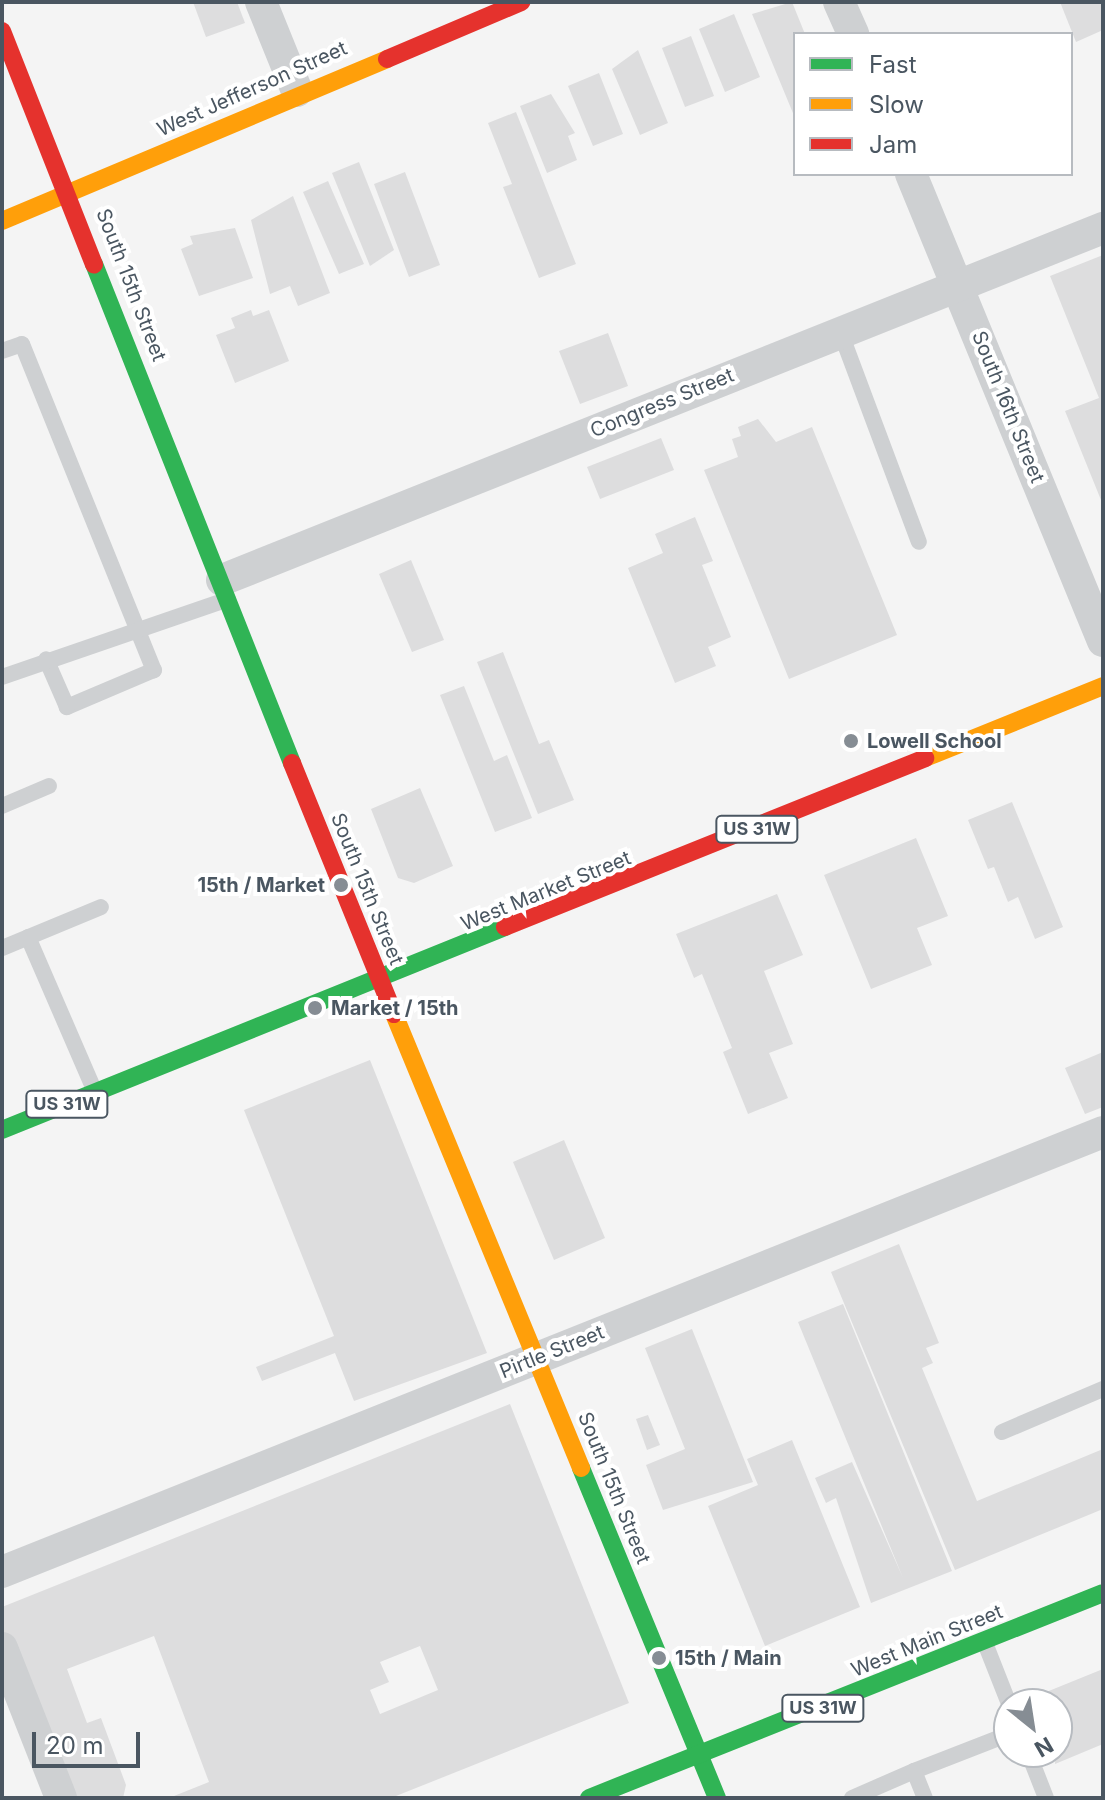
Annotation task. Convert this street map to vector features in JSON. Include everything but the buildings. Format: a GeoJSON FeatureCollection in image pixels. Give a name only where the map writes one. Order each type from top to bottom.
{"type":"FeatureCollection","features":[{"type":"Feature","properties":{"kind":"street"},"geometry":{"type":"LineString","coordinates":[[261,2],[297,91]]}},
{"type":"Feature","properties":{"kind":"street","name":"West Jefferson Street"},"geometry":{"type":"LineString","coordinates":[[2,221],[72,193],[297,91],[521,2]]}},
{"type":"Feature","properties":{"kind":"street"},"geometry":{"type":"LineString","coordinates":[[839,2],[852,32]]}},
{"type":"Feature","properties":{"kind":"street","name":"South 15th Street"},"geometry":{"type":"LineString","coordinates":[[3,38],[72,193],[381,982],[717,1798]]}},
{"type":"Feature","properties":{"kind":"street","name":"South 16th Street"},"geometry":{"type":"LineString","coordinates":[[912,176],[1103,641]]}},
{"type":"Feature","properties":{"kind":"street","name":"Congress Street"},"geometry":{"type":"LineString","coordinates":[[226,589],[840,331],[1103,228]]}},
{"type":"Feature","properties":{"kind":"street","name":"West Market Street"},"geometry":{"type":"LineString","coordinates":[[2,1130],[381,982],[1103,686]]}},
{"type":"Feature","properties":{"kind":"street","name":"Pirtle Street"},"geometry":{"type":"LineString","coordinates":[[2,1572],[1103,1132]]}},
{"type":"Feature","properties":{"kind":"street","name":"West Main Street"},"geometry":{"type":"LineString","coordinates":[[589,1798],[700,1759],[1103,1593]]}},
{"type":"Feature","properties":{"kind":"street"},"geometry":{"type":"LineString","coordinates":[[2,1648],[61,1798]]}},
{"type":"Feature","properties":{"kind":"lane"},"geometry":{"type":"LineString","coordinates":[[840,331],[919,542]]}},
{"type":"Feature","properties":{"kind":"lane"},"geometry":{"type":"LineString","coordinates":[[2,351],[22,344],[154,670],[67,707],[46,659]]}},
{"type":"Feature","properties":{"kind":"lane"},"geometry":{"type":"LineString","coordinates":[[2,677],[46,659],[138,631],[226,589]]}},
{"type":"Feature","properties":{"kind":"lane"},"geometry":{"type":"LineString","coordinates":[[2,806],[49,786]]}},
{"type":"Feature","properties":{"kind":"lane"},"geometry":{"type":"LineString","coordinates":[[2,948],[101,907]]}},
{"type":"Feature","properties":{"kind":"lane"},"geometry":{"type":"LineString","coordinates":[[28,937],[96,1093]]}},
{"type":"Feature","properties":{"kind":"lane"},"geometry":{"type":"LineString","coordinates":[[1002,1432],[1103,1389]]}},
{"type":"Feature","properties":{"kind":"lane"},"geometry":{"type":"LineString","coordinates":[[984,1642],[1003,1688]]}},
{"type":"Feature","properties":{"kind":"lane"},"geometry":{"type":"LineString","coordinates":[[852,1798],[993,1740]]}},
{"type":"Feature","properties":{"kind":"lane"},"geometry":{"type":"LineString","coordinates":[[1034,1768],[1046,1798]]}},
{"type":"Feature","properties":{"kind":"lane"},"geometry":{"type":"LineString","coordinates":[[914,1771],[925,1798]]}},
{"type":"Feature","properties":{"kind":"traffic: fast"},"geometry":{"type":"LineString","coordinates":[[94,264],[292,763]]}},
{"type":"Feature","properties":{"kind":"traffic: fast"},"geometry":{"type":"LineString","coordinates":[[2,1130],[505,927]]}},
{"type":"Feature","properties":{"kind":"traffic: fast"},"geometry":{"type":"LineString","coordinates":[[581,1468],[717,1798]]}},
{"type":"Feature","properties":{"kind":"traffic: fast"},"geometry":{"type":"LineString","coordinates":[[589,1798],[1103,1593]]}},
{"type":"Feature","properties":{"kind":"traffic: slow"},"geometry":{"type":"LineString","coordinates":[[2,221],[387,59]]}},
{"type":"Feature","properties":{"kind":"traffic: slow"},"geometry":{"type":"LineString","coordinates":[[925,758],[1103,686]]}},
{"type":"Feature","properties":{"kind":"traffic: slow"},"geometry":{"type":"LineString","coordinates":[[394,1014],[581,1468]]}},
{"type":"Feature","properties":{"kind":"traffic: jam"},"geometry":{"type":"LineString","coordinates":[[387,59],[521,2]]}},
{"type":"Feature","properties":{"kind":"traffic: jam"},"geometry":{"type":"LineString","coordinates":[[2,31],[94,264]]}},
{"type":"Feature","properties":{"kind":"traffic: jam"},"geometry":{"type":"LineString","coordinates":[[505,927],[925,758]]}},
{"type":"Feature","properties":{"kind":"traffic: jam"},"geometry":{"type":"LineString","coordinates":[[292,763],[394,1014]]}},
{"type":"Feature","properties":{"kind":"place","name":"Lowell School"},"geometry":{"type":"Point","coordinates":[851,741]}},
{"type":"Feature","properties":{"kind":"place","name":"15th / Market"},"geometry":{"type":"Point","coordinates":[341,885]}},
{"type":"Feature","properties":{"kind":"place","name":"Market / 15th"},"geometry":{"type":"Point","coordinates":[315,1008]}},
{"type":"Feature","properties":{"kind":"place","name":"15th / Main"},"geometry":{"type":"Point","coordinates":[659,1658]}}]}
